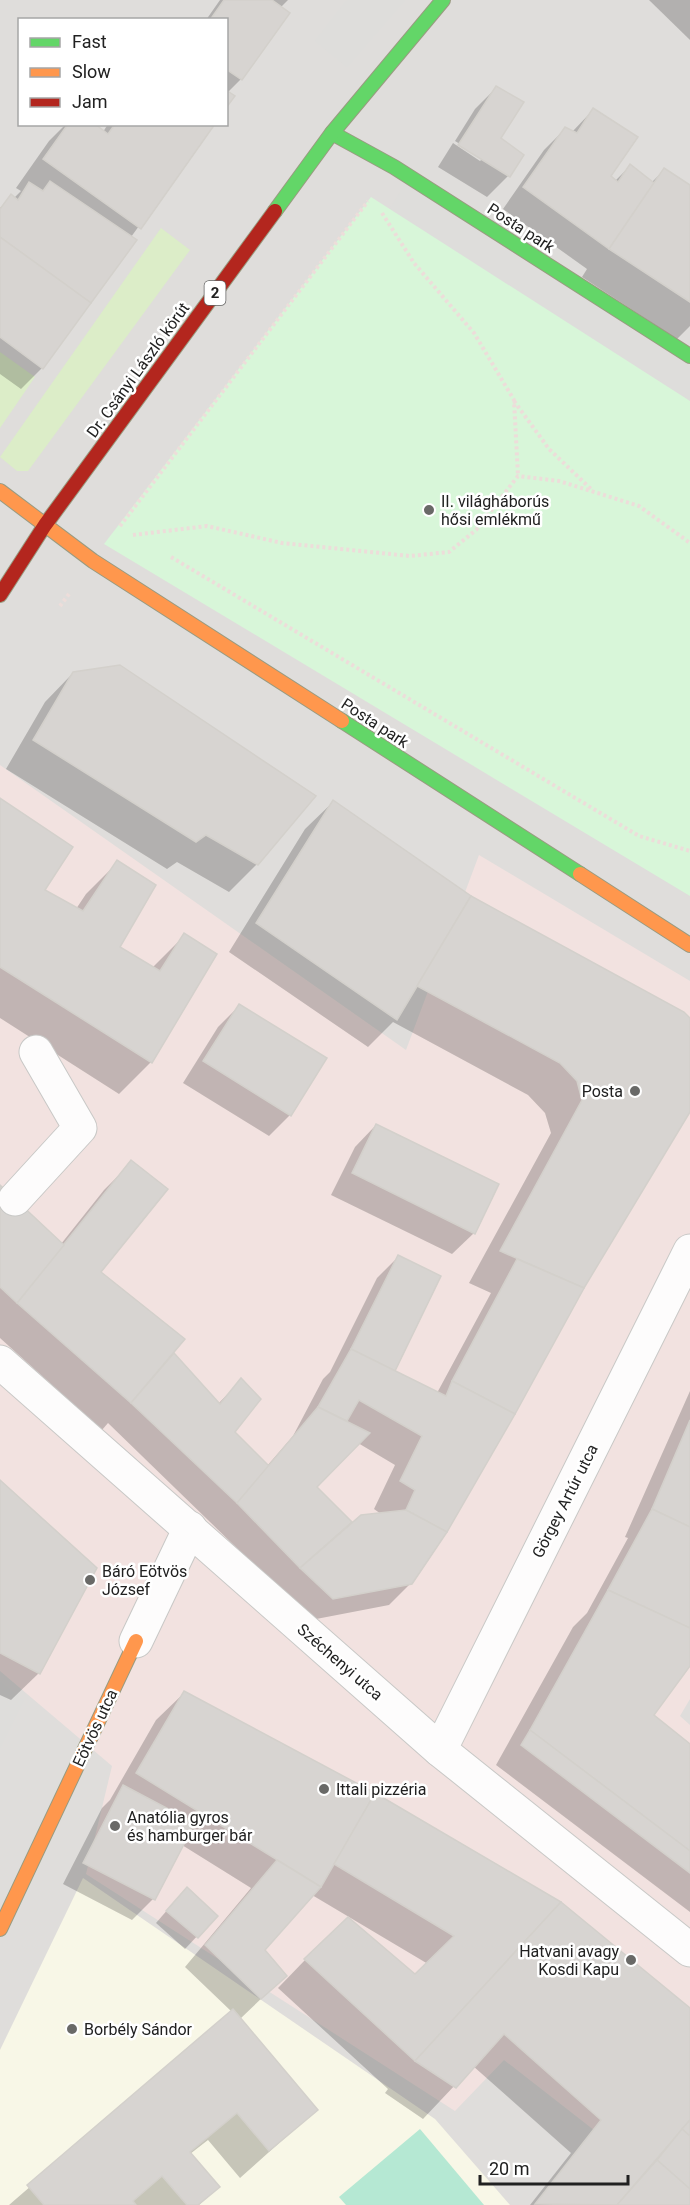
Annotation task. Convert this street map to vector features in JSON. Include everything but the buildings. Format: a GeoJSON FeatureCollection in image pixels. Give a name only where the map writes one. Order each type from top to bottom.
{"type":"FeatureCollection","features":[{"type":"Feature","properties":{"kind":"street","name":"Dr. Csányi László körút"},"geometry":{"type":"LineString","coordinates":[[0,595],[45,525],[332,133],[443,0]]}},
{"type":"Feature","properties":{"kind":"street","name":"Posta park"},"geometry":{"type":"LineString","coordinates":[[332,133],[394,167],[690,356]]}},
{"type":"Feature","properties":{"kind":"street","name":"Posta park"},"geometry":{"type":"LineString","coordinates":[[0,491],[102,567],[690,945]]}},
{"type":"Feature","properties":{"kind":"street"},"geometry":{"type":"LineString","coordinates":[[15,1199],[80,1128],[36,1052]]}},
{"type":"Feature","properties":{"kind":"street","name":"Görgey Artúr utca"},"geometry":{"type":"LineString","coordinates":[[440,1750],[690,1251]]}},
{"type":"Feature","properties":{"kind":"street","name":"Széchenyi utca"},"geometry":{"type":"LineString","coordinates":[[0,1362],[440,1750],[690,1950]]}},
{"type":"Feature","properties":{"kind":"street","name":"Eötvös utca"},"geometry":{"type":"LineString","coordinates":[[0,1929],[190,1528]]}},
{"type":"Feature","properties":{"kind":"path"},"geometry":{"type":"LineString","coordinates":[[114,533],[371,197],[414,262],[474,333],[514,400],[549,449],[594,492]]}},
{"type":"Feature","properties":{"kind":"path"},"geometry":{"type":"LineString","coordinates":[[124,534],[135,535],[207,526],[282,543],[410,556],[449,552],[476,530],[518,476],[514,400]]}},
{"type":"Feature","properties":{"kind":"path"},"geometry":{"type":"LineString","coordinates":[[518,476],[559,481],[639,506],[690,543]]}},
{"type":"Feature","properties":{"kind":"path"},"geometry":{"type":"LineString","coordinates":[[135,535],[145,541]]}},
{"type":"Feature","properties":{"kind":"path"},"geometry":{"type":"LineString","coordinates":[[166,553],[639,836],[690,851]]}},
{"type":"Feature","properties":{"kind":"shaded area"},"geometry":{"type":"Polygon","coordinates":[[[0,0],[690,0],[690,2205],[0,2205],[0,0]]]}},
{"type":"Feature","properties":{"kind":"shaded area"},"geometry":{"type":"Polygon","coordinates":[[[347,0],[405,0],[347,67],[315,41],[347,0]]]}},
{"type":"Feature","properties":{"kind":"shaded area"},"geometry":{"type":"Polygon","coordinates":[[[409,177],[690,356],[690,401],[389,210],[409,177]]]}},
{"type":"Feature","properties":{"kind":"shaded area"},"geometry":{"type":"Polygon","coordinates":[[[0,765],[406,1050],[479,855],[690,981],[690,1699],[680,1716],[690,1725],[690,2205],[504,2060],[455,2111],[86,1874],[112,1766],[0,1671],[0,765]]]}},
{"type":"Feature","properties":{"kind":"shaded area"},"geometry":{"type":"Polygon","coordinates":[[[0,1682],[24,1701],[0,1749],[0,1682]]]}},
{"type":"Feature","properties":{"kind":"shaded area"},"geometry":{"type":"Polygon","coordinates":[[[83,1878],[435,2119],[510,2205],[0,2205],[0,2050],[83,1878]]]}},
{"type":"Feature","properties":{"kind":"green space"},"geometry":{"type":"Polygon","coordinates":[[[371,197],[690,401],[690,896],[104,544],[371,197]]]}},
{"type":"Feature","properties":{"kind":"green space"},"geometry":{"type":"Polygon","coordinates":[[[161,228],[190,250],[28,471],[17,471],[0,457],[161,228]]]}},
{"type":"Feature","properties":{"kind":"green space"},"geometry":{"type":"Polygon","coordinates":[[[0,352],[35,377],[0,428],[0,352]]]}},
{"type":"Feature","properties":{"kind":"green space"},"geometry":{"type":"Polygon","coordinates":[[[420,2129],[484,2205],[346,2205],[339,2197],[420,2129]]]}},
{"type":"Feature","properties":{"kind":"traffic: fast"},"geometry":{"type":"LineString","coordinates":[[275,211],[332,133],[443,0]]}},
{"type":"Feature","properties":{"kind":"traffic: fast"},"geometry":{"type":"LineString","coordinates":[[332,133],[394,167],[690,356]]}},
{"type":"Feature","properties":{"kind":"traffic: fast"},"geometry":{"type":"LineString","coordinates":[[342,721],[580,874]]}},
{"type":"Feature","properties":{"kind":"traffic: slow"},"geometry":{"type":"LineString","coordinates":[[0,491],[93,561],[342,721]]}},
{"type":"Feature","properties":{"kind":"traffic: slow"},"geometry":{"type":"LineString","coordinates":[[580,874],[690,945]]}},
{"type":"Feature","properties":{"kind":"traffic: slow"},"geometry":{"type":"LineString","coordinates":[[0,1929],[136,1641]]}},
{"type":"Feature","properties":{"kind":"traffic: jam"},"geometry":{"type":"LineString","coordinates":[[0,595],[45,525],[275,211]]}},
{"type":"Feature","properties":{"kind":"place","name":"II. világháborús hősi emlékmű"},"geometry":{"type":"Point","coordinates":[429,510]}},
{"type":"Feature","properties":{"kind":"place","name":"Posta"},"geometry":{"type":"Point","coordinates":[635,1091]}},
{"type":"Feature","properties":{"kind":"place","name":"Báró Eötvös József"},"geometry":{"type":"Point","coordinates":[90,1580]}},
{"type":"Feature","properties":{"kind":"place","name":"Ittali pizzéria"},"geometry":{"type":"Point","coordinates":[324,1789]}},
{"type":"Feature","properties":{"kind":"place","name":"Anatólia gyros és hamburger bár"},"geometry":{"type":"Point","coordinates":[115,1826]}},
{"type":"Feature","properties":{"kind":"place","name":"Hatvani avagy Kosdi Kapu"},"geometry":{"type":"Point","coordinates":[631,1960]}},
{"type":"Feature","properties":{"kind":"place","name":"Borbély Sándor"},"geometry":{"type":"Point","coordinates":[72,2029]}}]}
